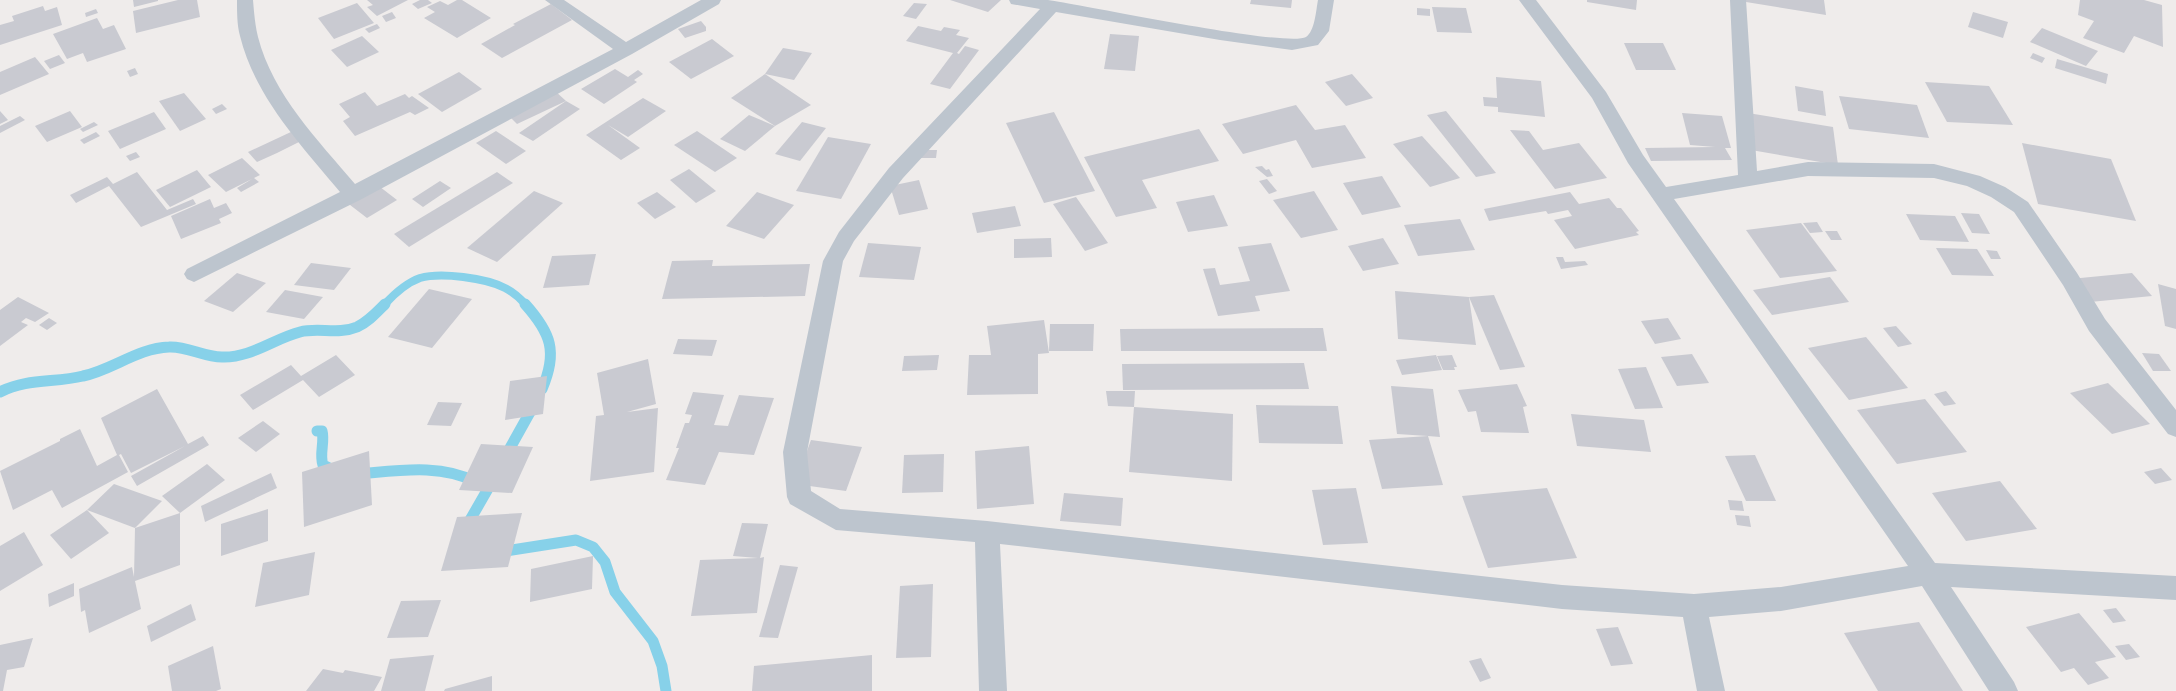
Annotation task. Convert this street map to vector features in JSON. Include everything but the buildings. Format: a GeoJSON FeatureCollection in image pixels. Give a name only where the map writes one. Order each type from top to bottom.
{"type":"FeatureCollection","features":[{"type":"Feature","properties":{"kind":"street"},"geometry":{"type":"LineString","coordinates":[[245,0],[249,39],[261,71],[283,108],[353,195]]}},
{"type":"Feature","properties":{"kind":"street"},"geometry":{"type":"LineString","coordinates":[[553,0],[626,50]]}},
{"type":"Feature","properties":{"kind":"street"},"geometry":{"type":"LineString","coordinates":[[194,274],[353,195],[626,50],[713,0]]}},
{"type":"Feature","properties":{"kind":"street"},"geometry":{"type":"LineString","coordinates":[[1017,0],[1051,7],[1292,45],[1312,41],[1320,31],[1326,0]]}},
{"type":"Feature","properties":{"kind":"street"},"geometry":{"type":"LineString","coordinates":[[1527,0],[1600,96],[1635,158],[1928,574],[2004,691]]}},
{"type":"Feature","properties":{"kind":"street"},"geometry":{"type":"LineString","coordinates":[[1738,0],[1748,179]]}},
{"type":"Feature","properties":{"kind":"street"},"geometry":{"type":"LineString","coordinates":[[1051,7],[896,173],[846,237],[833,261],[795,452],[799,497],[836,519],[987,532],[1562,597],[1694,606],[1781,599],[1928,574],[2176,588]]}},
{"type":"Feature","properties":{"kind":"street"},"geometry":{"type":"LineString","coordinates":[[1661,195],[1808,169],[1934,171],[1973,181],[1998,192],[2021,207],[2070,279],[2096,325],[2176,427]]}},
{"type":"Feature","properties":{"kind":"street"},"geometry":{"type":"LineString","coordinates":[[987,532],[993,691]]}},
{"type":"Feature","properties":{"kind":"street"},"geometry":{"type":"LineString","coordinates":[[1694,606],[1711,691]]}},
{"type":"Feature","properties":{"kind":"waterway"},"geometry":{"type":"LineString","coordinates":[[0,392],[20,385],[73,378],[94,373],[136,355],[158,348],[176,347],[215,357],[233,356],[252,351],[300,332],[350,329],[357,327],[368,320],[400,289],[415,280],[429,276],[463,277],[487,281],[497,284],[514,293],[525,304]]}},
{"type":"Feature","properties":{"kind":"waterway"},"geometry":{"type":"LineString","coordinates":[[525,304],[541,324],[546,334],[551,353],[550,364],[542,389]]}},
{"type":"Feature","properties":{"kind":"waterway"},"geometry":{"type":"LineString","coordinates":[[505,457],[534,405]]}},
{"type":"Feature","properties":{"kind":"waterway"},"geometry":{"type":"LineString","coordinates":[[317,431],[322,431],[323,435],[323,465],[335,471]]}},
{"type":"Feature","properties":{"kind":"waterway"},"geometry":{"type":"LineString","coordinates":[[357,474],[402,470],[433,470],[448,472],[476,482]]}},
{"type":"Feature","properties":{"kind":"waterway"},"geometry":{"type":"LineString","coordinates":[[466,527],[493,480]]}},
{"type":"Feature","properties":{"kind":"waterway"},"geometry":{"type":"LineString","coordinates":[[499,552],[576,540],[593,547],[605,562],[615,592],[653,641],[662,666],[666,691]]}}]}
